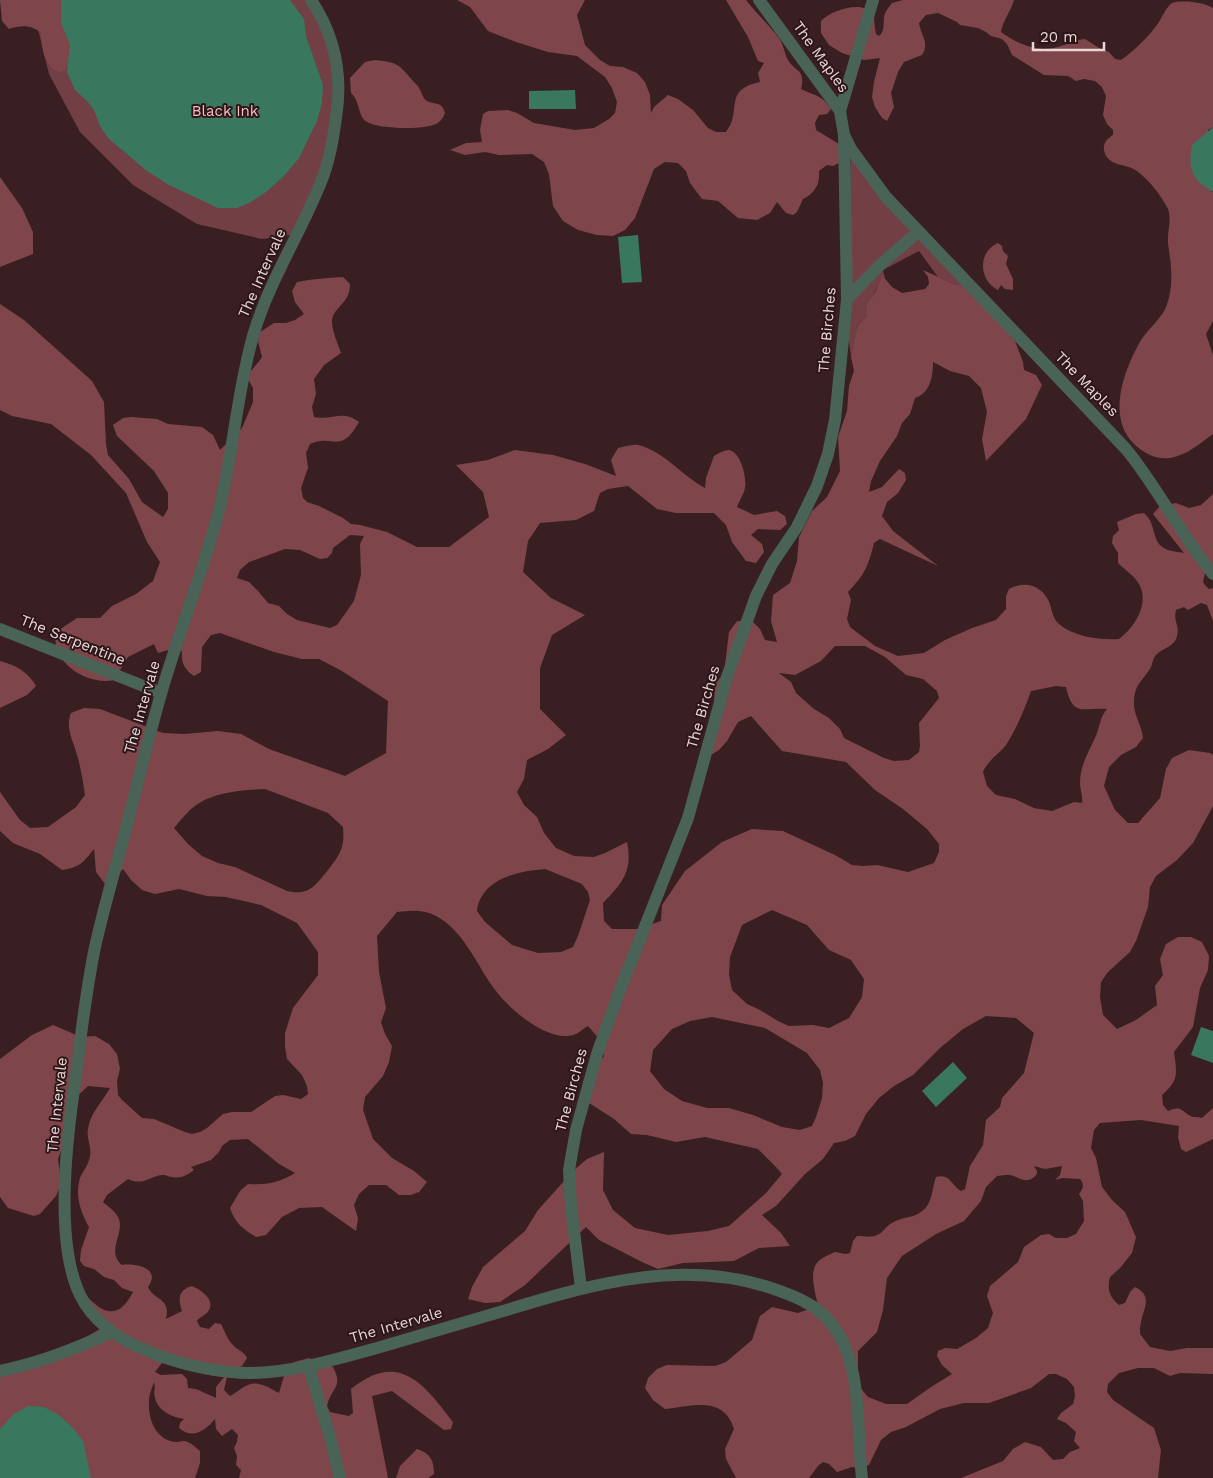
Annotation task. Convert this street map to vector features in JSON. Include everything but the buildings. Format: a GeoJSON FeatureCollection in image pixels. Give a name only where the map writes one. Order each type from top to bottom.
{"type":"FeatureCollection","features":[{"type":"Feature","properties":{"kind":"street","name":"The Intervale"},"geometry":{"type":"LineString","coordinates":[[311,0],[326,24],[333,42],[338,68],[340,93],[334,137],[322,179],[269,290],[255,328],[221,504],[161,693],[95,947],[86,996],[68,1137],[66,1206],[67,1239],[72,1272],[82,1300],[98,1320],[111,1332],[146,1351],[194,1366],[249,1373],[284,1370],[341,1358],[581,1288],[649,1277],[703,1275],[725,1277],[760,1285],[808,1303],[832,1323],[842,1339],[850,1360],[858,1406],[862,1478]]}},
{"type":"Feature","properties":{"kind":"street","name":"The Maples"},"geometry":{"type":"LineString","coordinates":[[759,0],[840,111],[844,136],[870,177],[918,232],[985,299],[1126,449],[1144,471],[1191,545],[1213,574]]}},
{"type":"Feature","properties":{"kind":"street"},"geometry":{"type":"LineString","coordinates":[[840,111],[873,0]]}},
{"type":"Feature","properties":{"kind":"street","name":"The Birches"},"geometry":{"type":"LineString","coordinates":[[581,1288],[571,1207],[569,1170],[576,1130],[597,1054],[688,818],[727,677],[756,596],[772,564],[797,527],[828,454],[835,420],[847,299],[844,136]]}},
{"type":"Feature","properties":{"kind":"street"},"geometry":{"type":"LineString","coordinates":[[847,299],[881,264],[918,232]]}},
{"type":"Feature","properties":{"kind":"street","name":"The Serpentine"},"geometry":{"type":"LineString","coordinates":[[0,629],[161,693]]}},
{"type":"Feature","properties":{"kind":"street"},"geometry":{"type":"LineString","coordinates":[[0,1371],[19,1367],[58,1354],[111,1332]]}},
{"type":"Feature","properties":{"kind":"street"},"geometry":{"type":"LineString","coordinates":[[308,1365],[330,1437],[340,1478]]}},
{"type":"Feature","properties":{"kind":"green space","name":"Black Ink"},"geometry":{"type":"Polygon","coordinates":[[[31,0],[311,0],[333,42],[334,137],[297,234],[262,239],[197,224],[133,185],[80,132],[49,74],[31,0]]]}},
{"type":"Feature","properties":{"kind":"green space"},"geometry":{"type":"Polygon","coordinates":[[[851,149],[918,232],[847,299],[851,149]]]}},
{"type":"Feature","properties":{"kind":"green space"},"geometry":{"type":"Polygon","coordinates":[[[919,236],[967,286],[954,284],[938,277],[919,251],[883,270],[885,278],[882,276],[872,299],[867,304],[867,315],[859,324],[855,334],[851,357],[847,327],[849,301],[919,236]]]}},
{"type":"Feature","properties":{"kind":"shaded area"},"geometry":{"type":"Polygon","coordinates":[[[0,0],[61,0],[61,21],[71,47],[70,61],[65,69],[58,72],[49,65],[43,50],[41,33],[37,30],[26,26],[9,29],[2,21],[0,0]]]}},
{"type":"Feature","properties":{"kind":"shaded area","name":"Black Ink"},"geometry":{"type":"Polygon","coordinates":[[[61,0],[290,0],[304,19],[306,36],[323,85],[322,103],[317,121],[299,158],[284,176],[266,192],[237,208],[218,208],[169,185],[147,171],[108,138],[100,126],[94,110],[75,90],[67,72],[70,45],[61,23],[61,0]]]}},
{"type":"Feature","properties":{"kind":"shaded area"},"geometry":{"type":"Polygon","coordinates":[[[457,0],[585,0],[577,15],[585,45],[600,60],[610,66],[623,67],[637,73],[645,82],[650,95],[651,113],[654,107],[668,95],[678,99],[693,110],[708,128],[716,132],[726,132],[731,124],[737,96],[741,90],[760,82],[758,73],[764,63],[758,61],[748,37],[726,0],[746,0],[781,41],[788,60],[801,74],[801,89],[821,98],[831,109],[827,114],[819,115],[815,123],[816,130],[839,144],[839,163],[833,166],[827,165],[819,171],[819,180],[816,188],[803,199],[797,212],[793,215],[786,213],[777,202],[770,213],[757,220],[738,218],[718,201],[702,199],[690,183],[686,171],[678,163],[665,162],[654,169],[635,218],[625,230],[613,236],[597,235],[578,230],[563,221],[553,206],[549,174],[544,162],[532,154],[499,155],[485,152],[465,155],[450,150],[466,143],[482,142],[480,130],[483,114],[488,111],[508,110],[534,123],[575,130],[594,128],[615,113],[617,102],[612,88],[605,77],[577,56],[548,52],[488,31],[470,7],[457,0]]]}},
{"type":"Feature","properties":{"kind":"shaded area"},"geometry":{"type":"Polygon","coordinates":[[[903,0],[1014,0],[1003,23],[1001,32],[1014,40],[1035,48],[1050,49],[1085,39],[1109,52],[1115,59],[1121,60],[1149,35],[1172,3],[1193,2],[1213,8],[1213,127],[1208,130],[1211,192],[1213,192],[1213,321],[1206,334],[1213,355],[1213,434],[1191,450],[1175,457],[1166,458],[1148,454],[1134,444],[1125,431],[1120,417],[1122,385],[1127,369],[1141,340],[1161,316],[1169,298],[1171,288],[1171,263],[1168,239],[1170,217],[1165,204],[1146,179],[1133,168],[1113,162],[1106,155],[1104,145],[1113,135],[1113,130],[1107,124],[1103,115],[1106,96],[1102,87],[1095,81],[1084,79],[1076,81],[1068,76],[1044,75],[1012,55],[1007,44],[1002,39],[991,36],[978,28],[960,25],[938,13],[926,15],[919,23],[925,43],[924,51],[922,55],[904,62],[898,72],[891,93],[894,107],[887,121],[882,118],[875,107],[872,97],[880,58],[864,60],[842,53],[829,45],[821,33],[821,21],[840,10],[855,7],[863,8],[873,14],[876,34],[879,36],[883,30],[885,13],[892,3],[903,0]]]}},
{"type":"Feature","properties":{"kind":"shaded area"},"geometry":{"type":"Polygon","coordinates":[[[375,60],[398,65],[418,86],[425,100],[438,104],[444,109],[443,118],[433,125],[415,128],[381,126],[367,122],[360,113],[356,100],[351,93],[350,78],[365,62],[375,60]]]}},
{"type":"Feature","properties":{"kind":"shaded area"},"geometry":{"type":"Polygon","coordinates":[[[575,90],[576,109],[529,109],[529,91],[575,90]]]}},
{"type":"Feature","properties":{"kind":"shaded area"},"geometry":{"type":"Polygon","coordinates":[[[1213,127],[1213,192],[1196,178],[1190,161],[1192,145],[1213,127]]]}},
{"type":"Feature","properties":{"kind":"shaded area"},"geometry":{"type":"Polygon","coordinates":[[[0,177],[22,208],[33,232],[33,254],[0,267],[0,177]]]}},
{"type":"Feature","properties":{"kind":"shaded area"},"geometry":{"type":"Polygon","coordinates":[[[638,235],[642,282],[622,283],[618,237],[638,235]]]}},
{"type":"Feature","properties":{"kind":"shaded area"},"geometry":{"type":"Polygon","coordinates":[[[998,243],[1008,256],[1006,264],[1013,279],[1013,290],[1005,289],[1001,285],[998,290],[992,286],[984,274],[983,266],[986,253],[998,243]]]}},
{"type":"Feature","properties":{"kind":"shaded area"},"geometry":{"type":"Polygon","coordinates":[[[923,270],[954,284],[967,286],[1015,341],[1024,370],[1036,375],[1042,385],[1026,419],[986,461],[982,439],[987,412],[981,388],[969,376],[950,371],[933,362],[930,384],[920,396],[915,398],[910,414],[902,423],[897,436],[880,461],[871,481],[869,492],[882,487],[899,469],[905,473],[906,480],[898,493],[887,502],[882,516],[893,531],[938,566],[880,539],[874,543],[865,570],[848,592],[851,600],[847,619],[850,627],[875,646],[898,656],[924,653],[945,640],[996,620],[1006,609],[1006,596],[1009,589],[1015,586],[1028,585],[1043,593],[1050,604],[1055,620],[1065,628],[1088,637],[1119,639],[1135,622],[1143,601],[1140,586],[1118,563],[1118,553],[1112,543],[1113,536],[1119,530],[1117,522],[1136,514],[1144,513],[1151,522],[1155,537],[1160,545],[1168,550],[1184,553],[1153,514],[1160,506],[1176,503],[1189,508],[1201,505],[1213,494],[1213,568],[1205,572],[1203,581],[1209,589],[1213,588],[1213,621],[1207,605],[1201,603],[1188,610],[1184,607],[1176,610],[1175,618],[1178,632],[1176,639],[1155,656],[1135,695],[1135,711],[1143,738],[1136,747],[1121,755],[1109,767],[1104,786],[1115,810],[1128,823],[1138,823],[1160,798],[1166,769],[1172,758],[1189,750],[1213,755],[1213,806],[1193,843],[1177,860],[1156,876],[1150,887],[1148,907],[1136,941],[1130,952],[1108,972],[1101,982],[1100,997],[1103,1015],[1117,1029],[1136,1020],[1157,1005],[1155,986],[1163,975],[1160,959],[1166,944],[1178,937],[1191,937],[1202,942],[1209,956],[1208,970],[1200,988],[1193,1027],[1174,1052],[1176,1076],[1168,1090],[1162,1095],[1163,1105],[1168,1111],[1177,1108],[1193,1117],[1202,1118],[1213,1108],[1213,1139],[1186,1152],[1181,1149],[1178,1137],[1179,1126],[1141,1120],[1100,1123],[1094,1130],[1091,1148],[1096,1158],[1102,1187],[1125,1212],[1136,1237],[1132,1253],[1110,1277],[1109,1289],[1111,1296],[1119,1305],[1125,1303],[1130,1292],[1135,1287],[1141,1290],[1146,1298],[1146,1302],[1140,1334],[1150,1347],[1170,1351],[1187,1348],[1213,1348],[1213,1374],[1180,1373],[1170,1376],[1154,1368],[1138,1368],[1119,1373],[1108,1384],[1107,1392],[1113,1400],[1154,1428],[1161,1450],[1158,1478],[961,1478],[1003,1461],[1013,1449],[1025,1442],[1041,1447],[1053,1460],[1063,1459],[1070,1452],[1080,1448],[1074,1441],[1076,1432],[1066,1423],[1057,1419],[1061,1413],[1073,1404],[1075,1396],[1074,1387],[1067,1379],[1056,1374],[1049,1374],[1031,1388],[989,1403],[964,1403],[940,1409],[906,1427],[891,1432],[881,1440],[869,1465],[859,1468],[852,1467],[837,1472],[829,1464],[823,1462],[809,1478],[736,1478],[726,1459],[725,1449],[734,1429],[723,1411],[706,1405],[665,1409],[653,1400],[645,1388],[648,1378],[657,1369],[667,1365],[715,1366],[726,1362],[752,1340],[760,1316],[772,1307],[798,1313],[818,1306],[813,1275],[818,1261],[835,1252],[850,1253],[853,1241],[857,1236],[875,1236],[890,1224],[919,1213],[929,1203],[936,1177],[947,1178],[961,1191],[965,1189],[970,1166],[983,1145],[986,1120],[1000,1107],[1002,1098],[1024,1073],[1034,1033],[1016,1018],[986,1016],[963,1029],[940,1048],[913,1075],[894,1086],[879,1098],[866,1114],[855,1136],[845,1141],[834,1143],[823,1159],[805,1174],[776,1206],[762,1215],[781,1233],[790,1246],[759,1248],[734,1261],[683,1263],[658,1269],[599,1240],[586,1227],[525,1285],[500,1302],[485,1303],[468,1299],[483,1267],[525,1231],[538,1210],[574,1170],[587,1159],[604,1152],[603,1190],[613,1210],[635,1228],[668,1235],[708,1231],[729,1226],[766,1193],[782,1174],[758,1149],[705,1137],[676,1142],[647,1135],[631,1134],[614,1119],[589,1103],[587,1077],[604,1056],[600,1040],[588,1026],[576,1034],[566,1036],[555,1035],[532,1024],[502,999],[465,943],[450,926],[430,913],[414,911],[397,912],[377,936],[379,972],[386,1008],[381,1022],[392,1046],[389,1062],[383,1076],[365,1097],[363,1110],[373,1139],[392,1158],[414,1171],[427,1182],[419,1192],[411,1195],[399,1195],[386,1185],[369,1185],[359,1194],[354,1205],[358,1218],[356,1231],[322,1207],[299,1208],[282,1217],[266,1235],[256,1237],[240,1225],[234,1218],[230,1208],[240,1191],[248,1184],[272,1183],[295,1173],[279,1164],[248,1139],[230,1140],[222,1146],[211,1160],[191,1167],[194,1170],[184,1176],[170,1177],[160,1175],[138,1182],[128,1179],[107,1195],[103,1202],[119,1219],[120,1225],[115,1249],[117,1260],[122,1265],[140,1266],[149,1271],[152,1275],[148,1287],[164,1303],[167,1312],[166,1319],[182,1311],[180,1296],[187,1288],[192,1286],[196,1288],[209,1299],[209,1310],[197,1321],[200,1327],[209,1329],[215,1323],[221,1324],[230,1342],[247,1358],[242,1366],[227,1377],[224,1390],[230,1396],[246,1386],[256,1383],[279,1393],[284,1376],[294,1362],[309,1358],[333,1367],[336,1374],[337,1384],[327,1406],[330,1412],[349,1416],[353,1413],[351,1389],[368,1378],[383,1372],[397,1372],[409,1377],[432,1395],[453,1422],[451,1429],[444,1430],[392,1391],[372,1396],[388,1478],[239,1478],[241,1470],[236,1465],[237,1456],[234,1448],[238,1435],[232,1429],[222,1436],[216,1429],[215,1419],[208,1427],[199,1432],[184,1432],[179,1428],[180,1423],[184,1419],[166,1413],[157,1403],[154,1396],[154,1382],[149,1401],[152,1422],[158,1433],[163,1437],[176,1442],[184,1441],[200,1451],[200,1463],[195,1478],[0,1478],[0,1371],[85,1338],[103,1327],[81,1290],[94,1303],[107,1311],[114,1311],[120,1308],[127,1302],[133,1292],[122,1288],[114,1280],[104,1277],[94,1269],[84,1266],[80,1261],[81,1250],[89,1227],[81,1209],[78,1191],[80,1178],[90,1156],[89,1123],[110,1088],[88,1086],[72,1101],[63,1145],[58,1159],[61,1184],[56,1196],[40,1214],[34,1216],[8,1208],[0,1197],[0,1059],[32,1035],[53,1025],[81,1037],[95,1036],[109,1044],[117,1054],[120,1069],[117,1081],[118,1095],[122,1100],[142,1118],[154,1119],[192,1134],[207,1128],[223,1114],[251,1112],[275,1096],[283,1095],[301,1099],[308,1094],[307,1086],[302,1075],[287,1059],[285,1033],[293,1008],[318,975],[318,952],[297,923],[261,905],[226,897],[207,896],[179,889],[155,894],[142,890],[123,869],[114,879],[105,884],[96,872],[94,849],[81,864],[62,870],[40,854],[13,843],[0,831],[0,792],[20,820],[30,828],[48,827],[76,807],[85,795],[80,765],[70,734],[69,718],[71,713],[84,708],[100,709],[163,733],[184,734],[218,731],[241,734],[269,749],[345,776],[386,753],[388,701],[342,671],[319,659],[302,659],[274,652],[220,633],[211,635],[202,647],[201,672],[194,676],[184,665],[182,651],[168,650],[158,653],[154,644],[128,657],[114,680],[104,681],[82,675],[65,662],[59,653],[56,643],[56,632],[77,618],[100,618],[112,606],[136,594],[153,581],[160,562],[147,542],[126,493],[91,455],[51,424],[12,416],[0,410],[0,304],[24,320],[92,381],[104,402],[108,455],[129,479],[142,502],[163,517],[168,509],[168,493],[154,471],[117,436],[113,425],[123,418],[131,417],[157,419],[168,424],[202,427],[213,435],[220,450],[242,428],[253,402],[253,388],[247,377],[262,357],[258,341],[260,332],[274,323],[286,323],[304,314],[295,302],[292,291],[297,282],[314,279],[343,277],[350,284],[347,297],[335,313],[332,322],[341,353],[324,365],[314,379],[316,394],[312,407],[314,417],[347,416],[359,422],[347,438],[341,441],[318,441],[310,444],[306,453],[308,468],[301,488],[303,498],[307,502],[343,518],[351,524],[387,532],[417,547],[449,547],[489,517],[483,492],[456,465],[488,460],[515,450],[553,455],[585,464],[616,476],[611,460],[618,448],[638,445],[665,458],[705,488],[706,478],[714,456],[729,450],[737,455],[742,466],[745,484],[737,507],[754,515],[777,511],[785,516],[787,524],[780,530],[758,529],[751,535],[762,544],[764,552],[756,563],[746,561],[732,542],[726,525],[714,513],[676,513],[657,509],[628,486],[608,489],[600,493],[594,511],[576,520],[540,523],[528,541],[523,572],[551,598],[585,615],[552,635],[540,668],[540,709],[566,735],[548,749],[527,760],[524,779],[517,792],[524,805],[537,817],[544,833],[556,848],[574,856],[594,857],[627,842],[627,869],[621,883],[603,903],[604,921],[612,929],[637,929],[661,921],[662,905],[685,871],[722,842],[752,829],[783,831],[852,865],[877,865],[908,872],[934,863],[939,852],[939,844],[927,829],[903,809],[875,790],[846,762],[782,751],[751,716],[738,722],[727,741],[719,750],[711,755],[715,684],[724,673],[729,632],[737,621],[752,621],[760,629],[765,640],[777,642],[771,621],[773,595],[790,583],[797,561],[799,537],[812,511],[827,497],[840,471],[838,437],[847,411],[849,386],[854,371],[851,357],[855,334],[859,324],[867,315],[867,304],[875,293],[882,275],[892,287],[902,293],[925,289],[929,284],[928,277],[923,270]],[[350,535],[333,548],[332,553],[327,558],[320,559],[300,550],[285,549],[249,562],[240,570],[237,578],[249,582],[268,603],[279,606],[297,620],[330,628],[337,625],[354,601],[361,575],[360,544],[364,536],[350,535]],[[835,646],[821,661],[795,675],[779,673],[791,682],[796,693],[814,709],[829,718],[840,729],[844,738],[894,761],[909,760],[919,752],[919,723],[939,698],[937,691],[923,679],[906,675],[885,657],[865,646],[835,646]],[[1056,686],[1031,691],[1020,719],[1006,745],[983,772],[987,786],[996,795],[1015,799],[1034,808],[1052,811],[1074,802],[1082,803],[1081,771],[1097,734],[1102,716],[1107,709],[1080,709],[1072,703],[1066,687],[1056,686]],[[265,789],[225,793],[206,799],[190,810],[174,828],[202,856],[218,863],[235,867],[287,891],[301,892],[311,888],[339,855],[343,840],[343,827],[328,813],[265,789]],[[545,869],[524,872],[493,884],[480,900],[477,911],[485,922],[512,945],[538,953],[561,952],[573,947],[590,900],[588,892],[582,884],[545,869]],[[772,910],[742,925],[730,957],[729,975],[732,990],[747,1004],[789,1026],[813,1025],[829,1028],[849,1018],[862,997],[864,979],[851,960],[829,950],[807,925],[772,910]],[[712,1017],[690,1021],[672,1029],[653,1050],[650,1071],[664,1089],[682,1101],[707,1108],[729,1108],[753,1115],[782,1127],[800,1130],[812,1126],[822,1098],[823,1083],[820,1070],[807,1053],[765,1028],[712,1017]],[[1034,1166],[1037,1174],[1033,1178],[1024,1180],[1008,1175],[997,1176],[986,1187],[981,1201],[964,1221],[936,1234],[902,1256],[887,1278],[883,1310],[877,1332],[858,1351],[858,1385],[868,1397],[886,1404],[907,1404],[952,1374],[942,1365],[937,1356],[938,1351],[945,1348],[957,1349],[976,1338],[988,1328],[993,1313],[987,1296],[990,1286],[1018,1262],[1024,1247],[1041,1235],[1049,1234],[1056,1238],[1067,1238],[1076,1234],[1084,1221],[1083,1201],[1079,1194],[1083,1183],[1080,1179],[1062,1178],[1055,1180],[1060,1175],[1062,1166],[1045,1169],[1034,1166]],[[162,1363],[155,1372],[161,1375],[182,1374],[187,1379],[188,1388],[196,1389],[216,1398],[216,1387],[224,1377],[162,1363]]]}},
{"type":"Feature","properties":{"kind":"shaded area"},"geometry":{"type":"Polygon","coordinates":[[[0,661],[21,670],[36,686],[27,695],[0,708],[0,661]]]}},
{"type":"Feature","properties":{"kind":"shaded area"},"geometry":{"type":"Polygon","coordinates":[[[1201,1027],[1213,1031],[1213,1063],[1191,1055],[1201,1027]]]}},
{"type":"Feature","properties":{"kind":"shaded area"},"geometry":{"type":"Polygon","coordinates":[[[953,1062],[967,1078],[936,1107],[922,1091],[953,1062]]]}},
{"type":"Feature","properties":{"kind":"shaded area"},"geometry":{"type":"Polygon","coordinates":[[[28,1406],[44,1407],[59,1415],[73,1428],[83,1441],[91,1478],[0,1478],[0,1429],[14,1414],[28,1406]]]}},
{"type":"Feature","properties":{"kind":"shaded area"},"geometry":{"type":"Polygon","coordinates":[[[417,1449],[428,1455],[433,1465],[434,1474],[428,1478],[396,1478],[400,1466],[417,1449]]]}}]}
